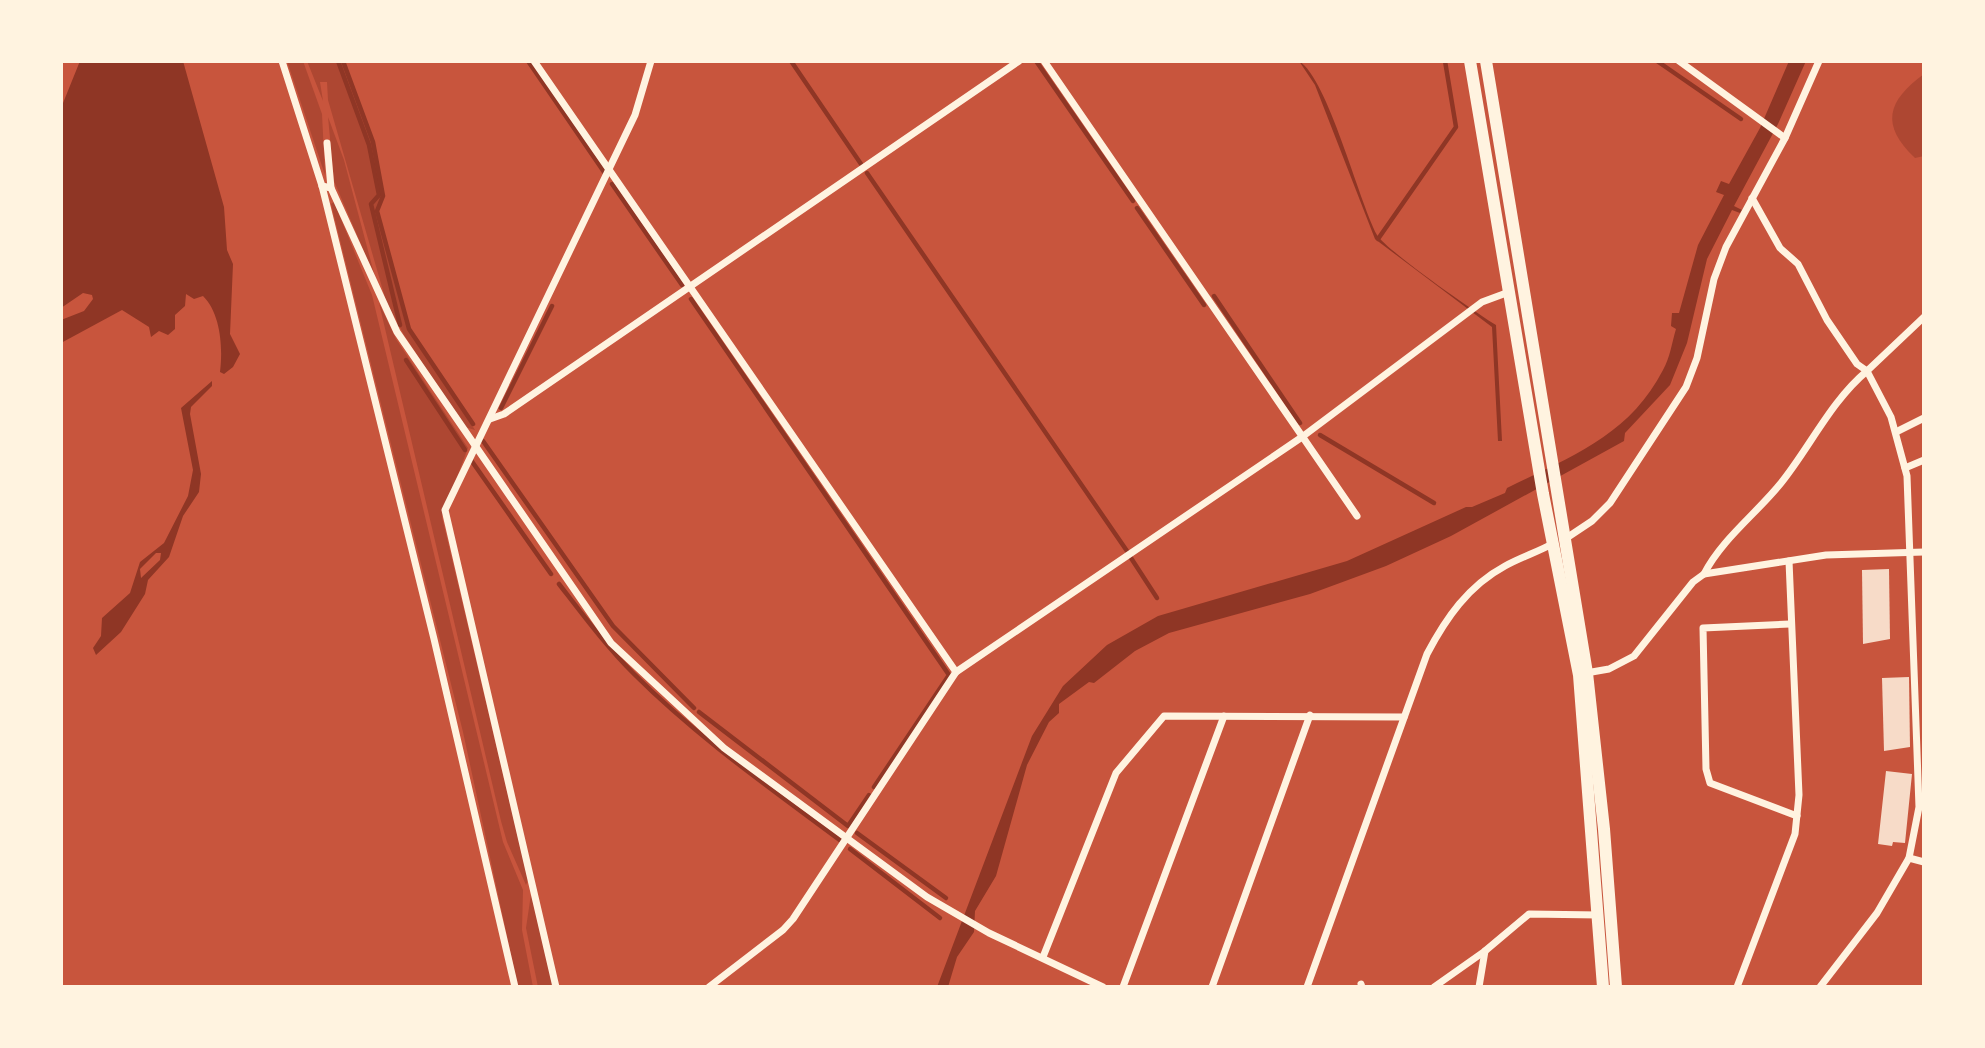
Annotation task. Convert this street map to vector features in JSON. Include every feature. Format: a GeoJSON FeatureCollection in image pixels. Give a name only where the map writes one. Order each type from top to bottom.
{"type":"FeatureCollection","features":[{"type":"Feature","properties":{"kind":"highway"},"geometry":{"type":"LineString","coordinates":[[1469,61],[1543,494],[1583,674],[1603,987]]}},
{"type":"Feature","properties":{"kind":"highway"},"geometry":{"type":"LineString","coordinates":[[1486,61],[1566,538],[1604,829],[1616,987]]}},
{"type":"Feature","properties":{"kind":"street"},"geometry":{"type":"LineString","coordinates":[[282,61],[322,186],[435,639],[515,987]]}},
{"type":"Feature","properties":{"kind":"street"},"geometry":{"type":"LineString","coordinates":[[534,61],[956,672]]}},
{"type":"Feature","properties":{"kind":"street"},"geometry":{"type":"LineString","coordinates":[[556,987],[445,521],[447,504],[473,447],[490,419],[635,115],[651,61]]}},
{"type":"Feature","properties":{"kind":"street"},"geometry":{"type":"LineString","coordinates":[[490,419],[504,414],[691,288],[1019,61]]}},
{"type":"Feature","properties":{"kind":"street"},"geometry":{"type":"LineString","coordinates":[[1044,61],[1357,516]]}},
{"type":"Feature","properties":{"kind":"street"},"geometry":{"type":"LineString","coordinates":[[1679,61],[1786,138]]}},
{"type":"Feature","properties":{"kind":"street"},"geometry":{"type":"LineString","coordinates":[[1307,987],[1426,653],[1461,601],[1506,565],[1566,538],[1592,521],[1609,503],[1686,387],[1697,358],[1714,279],[1726,247],[1786,138],[1819,61]]}},
{"type":"Feature","properties":{"kind":"street"},"geometry":{"type":"LineString","coordinates":[[327,143],[331,188],[397,332],[473,447],[611,643],[724,748],[949,912],[1103,987]]}},
{"type":"Feature","properties":{"kind":"street"},"geometry":{"type":"LineString","coordinates":[[322,186],[331,188]]}},
{"type":"Feature","properties":{"kind":"street"},"geometry":{"type":"LineString","coordinates":[[1752,198],[1780,248],[1798,264],[1833,329],[1857,364],[1867,371],[1896,432],[1905,468],[1919,807],[1909,858],[1877,912],[1820,987]]}},
{"type":"Feature","properties":{"kind":"street"},"geometry":{"type":"LineString","coordinates":[[709,987],[783,930],[849,838],[956,672],[1303,436],[1482,302],[1509,292]]}},
{"type":"Feature","properties":{"kind":"street"},"geometry":{"type":"LineString","coordinates":[[1704,575],[1712,558],[1780,484],[1839,400],[1924,317]]}},
{"type":"Feature","properties":{"kind":"street"},"geometry":{"type":"LineString","coordinates":[[1896,432],[1924,418]]}},
{"type":"Feature","properties":{"kind":"street"},"geometry":{"type":"LineString","coordinates":[[1905,468],[1924,460]]}},
{"type":"Feature","properties":{"kind":"street"},"geometry":{"type":"LineString","coordinates":[[1583,674],[1609,669],[1634,656],[1693,582],[1704,575],[1826,555],[1908,555],[1924,552]]}},
{"type":"Feature","properties":{"kind":"street"},"geometry":{"type":"LineString","coordinates":[[1737,987],[1795,834],[1799,795],[1789,561]]}},
{"type":"Feature","properties":{"kind":"street"},"geometry":{"type":"LineString","coordinates":[[1790,624],[1703,628],[1706,769],[1710,783],[1797,816]]}},
{"type":"Feature","properties":{"kind":"street"},"geometry":{"type":"LineString","coordinates":[[1212,987],[1310,715]]}},
{"type":"Feature","properties":{"kind":"street"},"geometry":{"type":"LineString","coordinates":[[1044,957],[1116,773],[1164,716],[1404,717]]}},
{"type":"Feature","properties":{"kind":"street"},"geometry":{"type":"LineString","coordinates":[[1122,987],[1224,716]]}},
{"type":"Feature","properties":{"kind":"street"},"geometry":{"type":"LineString","coordinates":[[1909,858],[1924,862]]}},
{"type":"Feature","properties":{"kind":"street"},"geometry":{"type":"LineString","coordinates":[[1434,987],[1485,951],[1529,914],[1599,915]]}},
{"type":"Feature","properties":{"kind":"street"},"geometry":{"type":"LineString","coordinates":[[1479,987],[1485,951]]}},
{"type":"Feature","properties":{"kind":"shaded area"},"geometry":{"type":"Polygon","coordinates":[[[80,61],[183,61],[224,207],[227,250],[233,264],[230,334],[240,354],[233,367],[224,374],[220,372],[221,342],[217,322],[203,296],[194,299],[186,294],[185,306],[175,315],[175,329],[168,335],[159,331],[151,337],[149,327],[122,310],[61,343],[61,320],[84,311],[93,299],[92,295],[83,293],[61,308],[61,108],[80,61]]]}},
{"type":"Feature","properties":{"kind":"shaded area"},"geometry":{"type":"Polygon","coordinates":[[[287,61],[303,61],[322,114],[325,175],[287,61]]]}},
{"type":"Feature","properties":{"kind":"shaded area"},"geometry":{"type":"Polygon","coordinates":[[[307,61],[342,61],[376,158],[381,195],[377,212],[405,321],[475,430],[465,427],[404,335],[386,301],[328,100],[327,82],[320,82],[323,101],[307,61]]]}},
{"type":"Feature","properties":{"kind":"shaded area"},"geometry":{"type":"Polygon","coordinates":[[[1299,61],[1310,72],[1321,91],[1377,235],[1413,267],[1496,325],[1502,441],[1498,441],[1492,327],[1375,239],[1315,85],[1299,61]]]}},
{"type":"Feature","properties":{"kind":"shaded area"},"geometry":{"type":"Polygon","coordinates":[[[1789,61],[1806,61],[1778,124],[1734,206],[1742,210],[1740,213],[1732,210],[1707,259],[1687,343],[1670,385],[1625,433],[1624,441],[1451,536],[1386,566],[1310,594],[1169,633],[1135,651],[1094,683],[1089,682],[1059,704],[1059,713],[1049,722],[1027,765],[996,876],[975,911],[974,932],[957,957],[948,987],[937,987],[1032,736],[1063,686],[1107,645],[1158,616],[1347,561],[1466,507],[1505,493],[1507,488],[1596,442],[1633,412],[1649,393],[1667,360],[1676,329],[1671,326],[1672,313],[1679,313],[1698,245],[1724,195],[1716,192],[1721,181],[1729,184],[1760,128],[1789,61]]]}},
{"type":"Feature","properties":{"kind":"shaded area"},"geometry":{"type":"Polygon","coordinates":[[[1924,74],[1924,156],[1915,158],[1896,135],[1892,114],[1902,94],[1924,74]]]}},
{"type":"Feature","properties":{"kind":"shaded area"},"geometry":{"type":"Polygon","coordinates":[[[328,117],[344,160],[375,277],[334,181],[328,117]]]}},
{"type":"Feature","properties":{"kind":"shaded area"},"geometry":{"type":"Polygon","coordinates":[[[334,202],[372,295],[503,842],[523,890],[522,930],[533,987],[518,987],[463,732],[331,204],[334,202]]]}},
{"type":"Feature","properties":{"kind":"shaded area"},"geometry":{"type":"Polygon","coordinates":[[[379,303],[396,339],[468,448],[442,517],[528,880],[526,885],[501,821],[379,303]]]}},
{"type":"Feature","properties":{"kind":"shaded area"},"geometry":{"type":"Polygon","coordinates":[[[212,381],[212,386],[191,407],[190,414],[201,474],[199,492],[183,516],[169,557],[148,580],[145,594],[121,632],[96,655],[93,648],[101,636],[102,618],[130,593],[140,562],[164,543],[188,496],[193,470],[181,408],[212,381]],[[156,553],[140,569],[141,578],[160,560],[161,553],[156,553]]]}},
{"type":"Feature","properties":{"kind":"shaded area"},"geometry":{"type":"Polygon","coordinates":[[[531,894],[553,987],[538,987],[526,928],[531,894]]]}},
{"type":"Feature","properties":{"kind":"building"},"geometry":{"type":"Polygon","coordinates":[[[1889,569],[1890,639],[1863,644],[1862,570],[1889,569]]]}},
{"type":"Feature","properties":{"kind":"building"},"geometry":{"type":"Polygon","coordinates":[[[1909,677],[1910,747],[1884,751],[1882,678],[1909,677]]]}},
{"type":"Feature","properties":{"kind":"building"},"geometry":{"type":"Polygon","coordinates":[[[1886,771],[1912,774],[1905,843],[1893,842],[1892,846],[1878,844],[1886,771]]]}},
{"type":"Feature","properties":{"kind":"waterway"},"geometry":{"type":"LineString","coordinates":[[338,61],[369,145],[379,195],[371,204],[400,325]]}},
{"type":"Feature","properties":{"kind":"waterway"},"geometry":{"type":"LineString","coordinates":[[343,61],[373,142],[383,196],[377,211],[409,329],[473,424]]}},
{"type":"Feature","properties":{"kind":"waterway"},"geometry":{"type":"LineString","coordinates":[[528,61],[604,172]]}},
{"type":"Feature","properties":{"kind":"waterway"},"geometry":{"type":"LineString","coordinates":[[791,61],[861,164]]}},
{"type":"Feature","properties":{"kind":"waterway"},"geometry":{"type":"LineString","coordinates":[[1036,61],[1133,201]]}},
{"type":"Feature","properties":{"kind":"waterway"},"geometry":{"type":"LineString","coordinates":[[1378,239],[1456,127],[1445,61]]}},
{"type":"Feature","properties":{"kind":"waterway"},"geometry":{"type":"LineString","coordinates":[[1657,61],[1741,119]]}},
{"type":"Feature","properties":{"kind":"waterway"},"geometry":{"type":"LineString","coordinates":[[867,173],[1127,551]]}},
{"type":"Feature","properties":{"kind":"waterway"},"geometry":{"type":"LineString","coordinates":[[612,184],[682,285]]}},
{"type":"Feature","properties":{"kind":"waterway"},"geometry":{"type":"LineString","coordinates":[[1137,208],[1204,305]]}},
{"type":"Feature","properties":{"kind":"waterway"},"geometry":{"type":"LineString","coordinates":[[1214,296],[1300,423]]}},
{"type":"Feature","properties":{"kind":"waterway"},"geometry":{"type":"LineString","coordinates":[[691,299],[949,675],[874,787]]}},
{"type":"Feature","properties":{"kind":"waterway"},"geometry":{"type":"LineString","coordinates":[[501,408],[552,306]]}},
{"type":"Feature","properties":{"kind":"waterway"},"geometry":{"type":"LineString","coordinates":[[406,360],[465,450]]}},
{"type":"Feature","properties":{"kind":"waterway"},"geometry":{"type":"LineString","coordinates":[[1320,435],[1434,503]]}},
{"type":"Feature","properties":{"kind":"waterway"},"geometry":{"type":"LineString","coordinates":[[483,441],[613,626],[694,708]]}},
{"type":"Feature","properties":{"kind":"waterway"},"geometry":{"type":"LineString","coordinates":[[471,460],[551,574]]}},
{"type":"Feature","properties":{"kind":"waterway"},"geometry":{"type":"LineString","coordinates":[[1131,558],[1157,598]]}},
{"type":"Feature","properties":{"kind":"waterway"},"geometry":{"type":"LineString","coordinates":[[559,584],[614,652],[658,697],[734,761],[841,841]]}},
{"type":"Feature","properties":{"kind":"waterway"},"geometry":{"type":"LineString","coordinates":[[699,712],[848,826],[869,795]]}},
{"type":"Feature","properties":{"kind":"waterway"},"geometry":{"type":"LineString","coordinates":[[857,833],[946,898]]}},
{"type":"Feature","properties":{"kind":"waterway"},"geometry":{"type":"LineString","coordinates":[[850,849],[940,918]]}}]}
